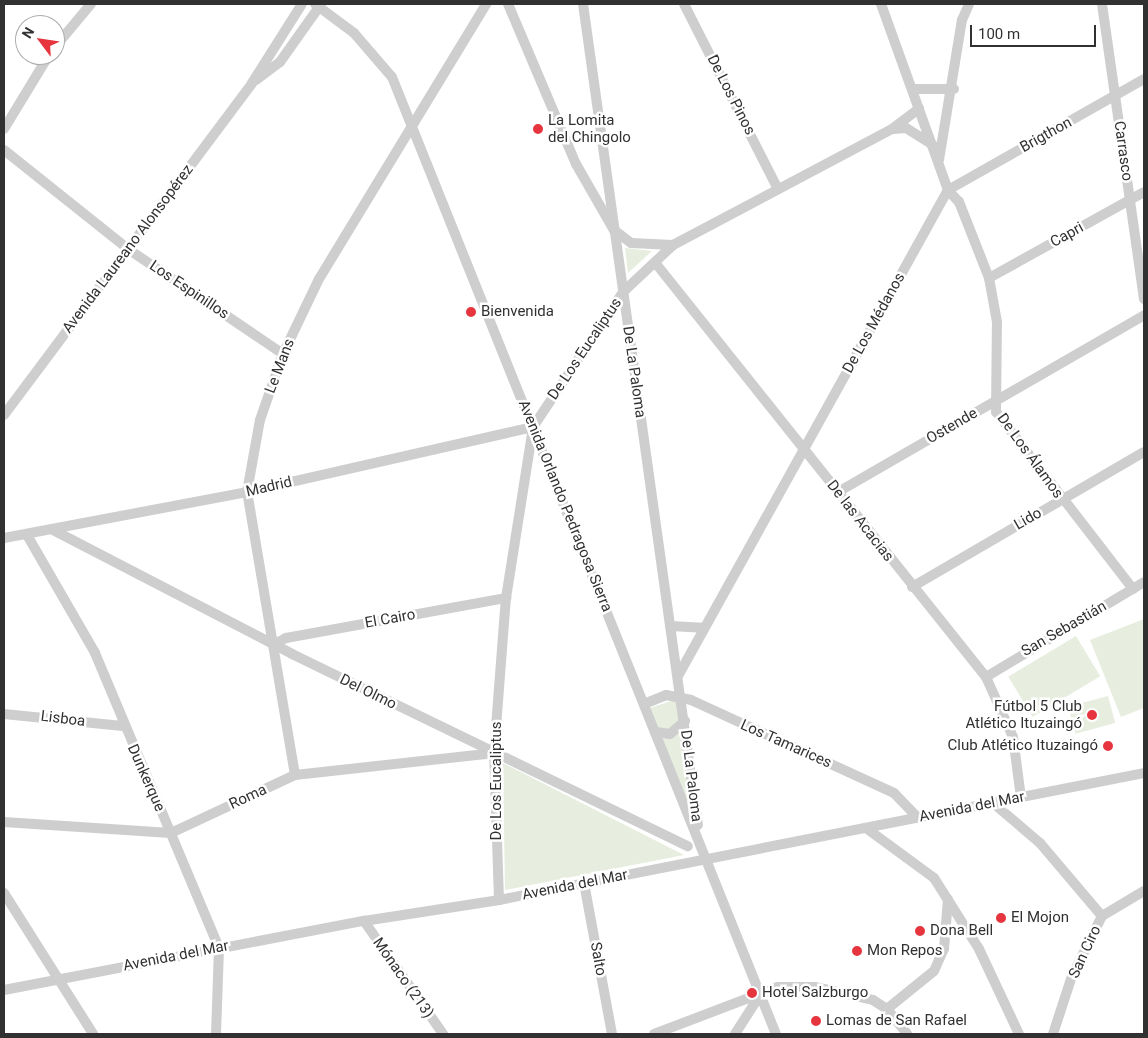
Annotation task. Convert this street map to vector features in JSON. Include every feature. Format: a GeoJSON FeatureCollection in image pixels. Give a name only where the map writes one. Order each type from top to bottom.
{"type":"FeatureCollection","features":[{"type":"Feature","properties":{"kind":"street"},"geometry":{"type":"LineString","coordinates":[[65,35],[91,4]]}},
{"type":"Feature","properties":{"kind":"street","name":"Avenida Laureano Alonsopérez"},"geometry":{"type":"LineString","coordinates":[[4,415],[252,83],[277,40],[302,4]]}},
{"type":"Feature","properties":{"kind":"street","name":"Le Mans"},"geometry":{"type":"LineString","coordinates":[[295,774],[275,644],[256,566],[247,492],[260,420],[283,354],[319,279],[409,125],[486,4]]}},
{"type":"Feature","properties":{"kind":"street"},"geometry":{"type":"LineString","coordinates":[[508,4],[576,164],[614,230],[631,243],[673,245]]}},
{"type":"Feature","properties":{"kind":"street","name":"De La Paloma"},"geometry":{"type":"LineString","coordinates":[[583,4],[700,840]]}},
{"type":"Feature","properties":{"kind":"street","name":"De Los Pinos"},"geometry":{"type":"LineString","coordinates":[[684,4],[777,187]]}},
{"type":"Feature","properties":{"kind":"street"},"geometry":{"type":"LineString","coordinates":[[881,4],[948,190]]}},
{"type":"Feature","properties":{"kind":"street"},"geometry":{"type":"LineString","coordinates":[[938,162],[954,89],[962,20],[969,4]]}},
{"type":"Feature","properties":{"kind":"street","name":"Carrasco"},"geometry":{"type":"LineString","coordinates":[[1102,4],[1144,299]]}},
{"type":"Feature","properties":{"kind":"street","name":"Avenida Laureano Alonsopérez"},"geometry":{"type":"LineString","coordinates":[[252,83],[289,48],[318,5]]}},
{"type":"Feature","properties":{"kind":"street","name":"Avenida Orlando Pedragosa Sierra"},"geometry":{"type":"LineString","coordinates":[[318,5],[371,49],[392,77],[409,125],[700,840],[706,860],[776,1034]]}},
{"type":"Feature","properties":{"kind":"street"},"geometry":{"type":"LineString","coordinates":[[277,40],[289,48]]}},
{"type":"Feature","properties":{"kind":"street"},"geometry":{"type":"LineString","coordinates":[[4,129],[43,65]]}},
{"type":"Feature","properties":{"kind":"street","name":"Brigthon"},"geometry":{"type":"LineString","coordinates":[[948,190],[1144,79]]}},
{"type":"Feature","properties":{"kind":"street"},"geometry":{"type":"LineString","coordinates":[[912,89],[954,89]]}},
{"type":"Feature","properties":{"kind":"street","name":"De Los Eucaliptus"},"geometry":{"type":"LineString","coordinates":[[499,900],[494,752],[506,598],[533,427],[623,292],[656,265],[673,245],[777,187],[892,129],[919,109]]}},
{"type":"Feature","properties":{"kind":"street"},"geometry":{"type":"LineString","coordinates":[[892,129],[906,128],[932,144]]}},
{"type":"Feature","properties":{"kind":"street","name":"Los Espinillos"},"geometry":{"type":"LineString","coordinates":[[4,150],[128,248],[283,354]]}},
{"type":"Feature","properties":{"kind":"street","name":"De Los Álamos"},"geometry":{"type":"LineString","coordinates":[[948,190],[959,202],[990,278],[997,322],[996,412],[1061,499],[1133,589]]}},
{"type":"Feature","properties":{"kind":"street","name":"De Los Médanos"},"geometry":{"type":"LineString","coordinates":[[678,678],[703,628],[948,190]]}},
{"type":"Feature","properties":{"kind":"street","name":"Capri"},"geometry":{"type":"LineString","coordinates":[[990,278],[1144,192]]}},
{"type":"Feature","properties":{"kind":"street","name":"De las Acacias"},"geometry":{"type":"LineString","coordinates":[[656,265],[986,677],[1013,737],[1021,798]]}},
{"type":"Feature","properties":{"kind":"street","name":"Ostende"},"geometry":{"type":"LineString","coordinates":[[838,492],[1144,315]]}},
{"type":"Feature","properties":{"kind":"street","name":"Madrid"},"geometry":{"type":"LineString","coordinates":[[4,538],[247,492],[533,427]]}},
{"type":"Feature","properties":{"kind":"street","name":"Lido"},"geometry":{"type":"LineString","coordinates":[[912,587],[1144,452]]}},
{"type":"Feature","properties":{"kind":"street","name":"Del Olmo"},"geometry":{"type":"LineString","coordinates":[[53,530],[275,644],[688,846]]}},
{"type":"Feature","properties":{"kind":"street","name":"Dunkerque"},"geometry":{"type":"LineString","coordinates":[[27,535],[95,653],[122,726],[171,833],[219,948],[216,1034]]}},
{"type":"Feature","properties":{"kind":"street","name":"San Sebastián"},"geometry":{"type":"LineString","coordinates":[[986,677],[1144,582]]}},
{"type":"Feature","properties":{"kind":"street","name":"El Cairo"},"geometry":{"type":"LineString","coordinates":[[275,644],[286,638],[506,598]]}},
{"type":"Feature","properties":{"kind":"street"},"geometry":{"type":"LineString","coordinates":[[670,626],[703,628]]}},
{"type":"Feature","properties":{"kind":"street"},"geometry":{"type":"LineString","coordinates":[[644,704],[666,695],[678,678]]}},
{"type":"Feature","properties":{"kind":"street","name":"Los Tamarices"},"geometry":{"type":"LineString","coordinates":[[666,695],[680,697],[894,793],[918,818]]}},
{"type":"Feature","properties":{"kind":"street","name":"Lisboa"},"geometry":{"type":"LineString","coordinates":[[4,714],[122,726]]}},
{"type":"Feature","properties":{"kind":"street"},"geometry":{"type":"LineString","coordinates":[[656,732],[670,734],[684,721]]}},
{"type":"Feature","properties":{"kind":"street","name":"Roma"},"geometry":{"type":"LineString","coordinates":[[4,822],[171,833],[295,774],[494,752]]}},
{"type":"Feature","properties":{"kind":"street","name":"Avenida del Mar"},"geometry":{"type":"LineString","coordinates":[[4,990],[364,921],[499,900],[1144,773]]}},
{"type":"Feature","properties":{"kind":"street"},"geometry":{"type":"LineString","coordinates":[[993,803],[1040,843],[1102,916]]}},
{"type":"Feature","properties":{"kind":"street"},"geometry":{"type":"LineString","coordinates":[[866,828],[916,863],[948,898],[979,949],[1019,1034]]}},
{"type":"Feature","properties":{"kind":"street","name":"Salto"},"geometry":{"type":"LineString","coordinates":[[584,883],[612,1034]]}},
{"type":"Feature","properties":{"kind":"street","name":"San Ciro"},"geometry":{"type":"LineString","coordinates":[[1053,1034],[1072,976],[1102,916],[1144,891]]}},
{"type":"Feature","properties":{"kind":"street"},"geometry":{"type":"LineString","coordinates":[[4,893],[93,1034]]}},
{"type":"Feature","properties":{"kind":"street"},"geometry":{"type":"LineString","coordinates":[[887,1009],[934,971],[944,949],[948,898]]}},
{"type":"Feature","properties":{"kind":"street","name":"Mónaco (213)"},"geometry":{"type":"LineString","coordinates":[[364,921],[443,1034]]}},
{"type":"Feature","properties":{"kind":"street"},"geometry":{"type":"LineString","coordinates":[[654,1034],[760,996],[778,987],[815,987],[873,1000],[887,1009],[906,1034]]}},
{"type":"Feature","properties":{"kind":"street"},"geometry":{"type":"LineString","coordinates":[[735,1034],[760,996]]}},
{"type":"Feature","properties":{"kind":"green space"},"geometry":{"type":"Polygon","coordinates":[[[625,248],[652,251],[628,273],[625,248]]]}},
{"type":"Feature","properties":{"kind":"green space"},"geometry":{"type":"Polygon","coordinates":[[[1144,619],[1144,708],[1121,717],[1090,640],[1144,619]]]}},
{"type":"Feature","properties":{"kind":"green space"},"geometry":{"type":"Polygon","coordinates":[[[1076,636],[1100,676],[1032,717],[1008,677],[1076,636]]]}},
{"type":"Feature","properties":{"kind":"green space","name":"Fútbol 5 Club Atlético Ituzaingó"},"geometry":{"type":"Polygon","coordinates":[[[1108,696],[1115,723],[1076,734],[1068,707],[1108,696]]]}},
{"type":"Feature","properties":{"kind":"green space"},"geometry":{"type":"Polygon","coordinates":[[[677,699],[691,809],[650,708],[677,699]]]}},
{"type":"Feature","properties":{"kind":"green space"},"geometry":{"type":"Polygon","coordinates":[[[503,763],[684,855],[505,890],[503,763]]]}},
{"type":"Feature","properties":{"kind":"place","name":"La Lomita del Chingolo"},"geometry":{"type":"Point","coordinates":[538,129]}},
{"type":"Feature","properties":{"kind":"place","name":"Bienvenida"},"geometry":{"type":"Point","coordinates":[471,312]}},
{"type":"Feature","properties":{"kind":"place","name":"Fútbol 5 Club Atlético Ituzaingó"},"geometry":{"type":"Point","coordinates":[1092,715]}},
{"type":"Feature","properties":{"kind":"place","name":"Club Atlético Ituzaingó"},"geometry":{"type":"Point","coordinates":[1108,746]}},
{"type":"Feature","properties":{"kind":"place","name":"El Mojon"},"geometry":{"type":"Point","coordinates":[1001,918]}},
{"type":"Feature","properties":{"kind":"place","name":"Dona Bell"},"geometry":{"type":"Point","coordinates":[920,931]}},
{"type":"Feature","properties":{"kind":"place","name":"Mon Repos"},"geometry":{"type":"Point","coordinates":[857,951]}},
{"type":"Feature","properties":{"kind":"place","name":"Hotel Salzburgo"},"geometry":{"type":"Point","coordinates":[752,993]}},
{"type":"Feature","properties":{"kind":"place","name":"Lomas de San Rafael"},"geometry":{"type":"Point","coordinates":[816,1021]}}]}
